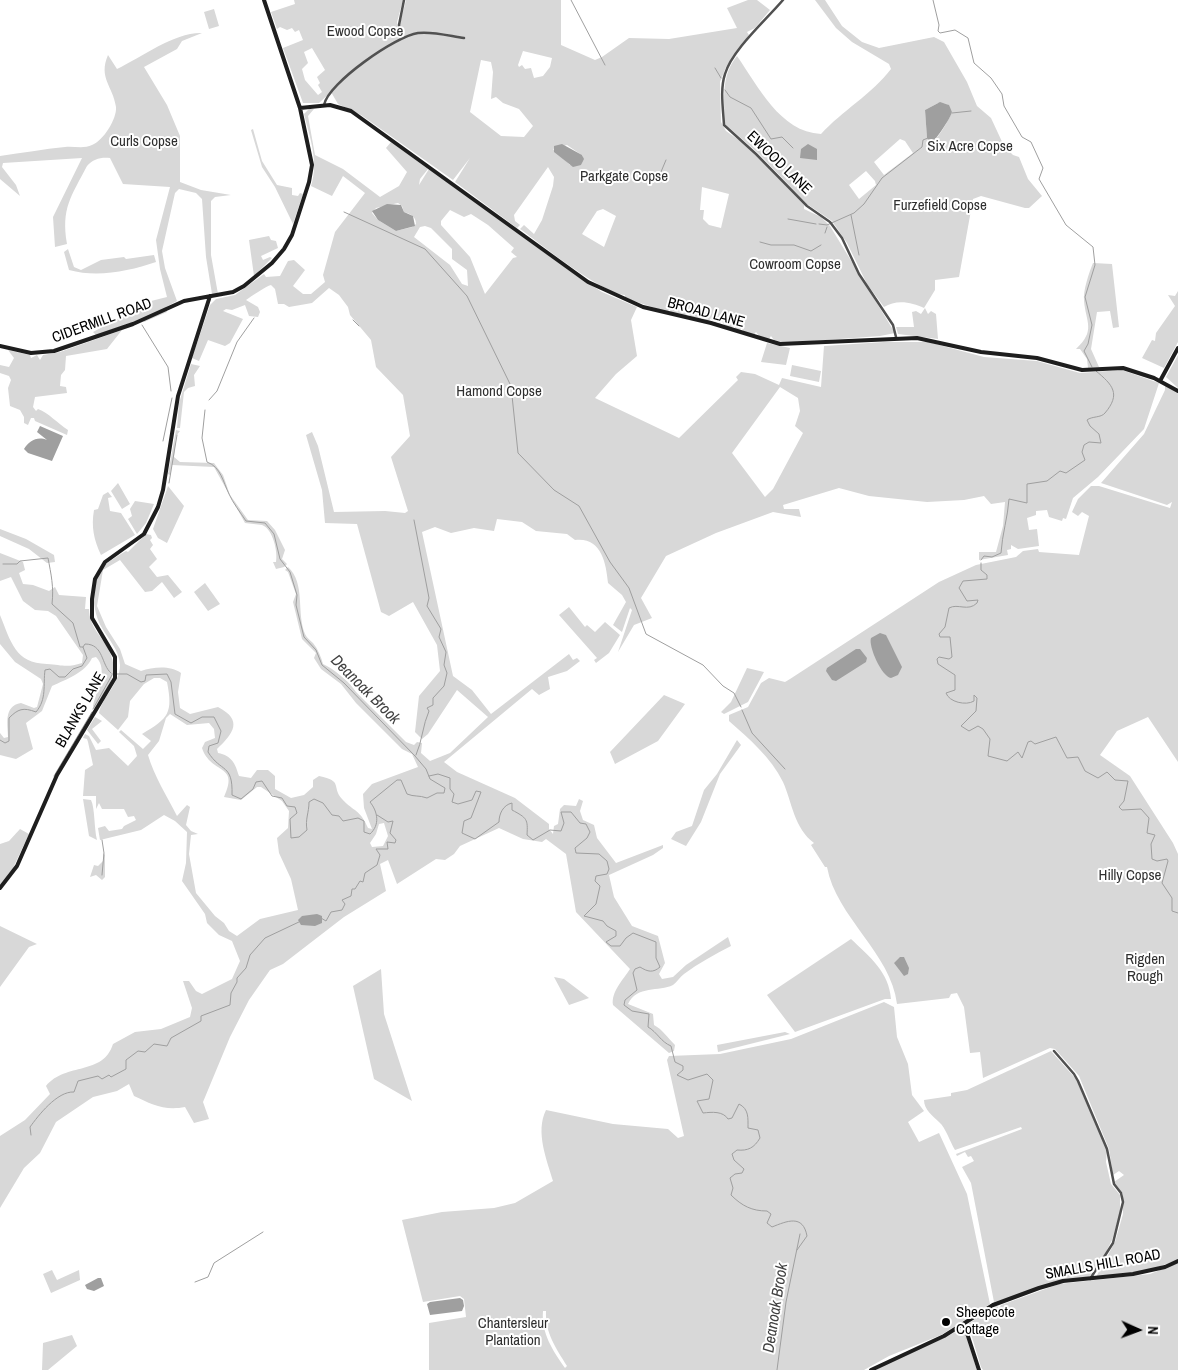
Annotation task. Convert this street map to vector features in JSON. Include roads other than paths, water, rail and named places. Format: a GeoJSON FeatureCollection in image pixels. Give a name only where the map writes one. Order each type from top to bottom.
{"type":"FeatureCollection","features":[{"type":"Feature","properties":{"kind":"street","name":"CIDERMILL ROAD"},"geometry":{"type":"LineString","coordinates":[[0,346],[31,353],[54,351],[133,324],[184,301],[233,292],[244,286],[279,256],[289,242],[312,171],[300,108],[264,0]]}},
{"type":"Feature","properties":{"kind":"street"},"geometry":{"type":"LineString","coordinates":[[401,38],[399,24],[404,0]]}},
{"type":"Feature","properties":{"kind":"street","name":"EWOOD LANE"},"geometry":{"type":"LineString","coordinates":[[782,0],[750,36],[727,68],[723,86],[724,124],[807,206],[831,223],[845,243],[864,282],[893,325],[896,337]]}},
{"type":"Feature","properties":{"kind":"street"},"geometry":{"type":"LineString","coordinates":[[324,105],[352,72],[384,47],[401,38],[424,32],[464,38]]}},
{"type":"Feature","properties":{"kind":"street","name":"BROAD LANE"},"geometry":{"type":"LineString","coordinates":[[300,108],[324,105],[341,107],[356,114],[581,277],[622,299],[654,311],[711,323],[780,344],[896,337],[933,340],[981,352],[1037,358],[1092,370],[1123,368],[1161,381],[1178,391]]}},
{"type":"Feature","properties":{"kind":"street","name":"BLANKS LANE"},"geometry":{"type":"LineString","coordinates":[[0,888],[17,866],[61,768],[115,678],[113,651],[92,618],[95,579],[105,562],[144,534],[158,507],[163,490],[178,396],[210,296]]}},
{"type":"Feature","properties":{"kind":"street"},"geometry":{"type":"LineString","coordinates":[[1161,381],[1178,348]]}},
{"type":"Feature","properties":{"kind":"street"},"geometry":{"type":"LineString","coordinates":[[1054,1052],[1078,1081],[1107,1149],[1114,1184],[1122,1198],[1120,1219],[1113,1243],[1090,1279]]}},
{"type":"Feature","properties":{"kind":"street","name":"SMALLS HILL ROAD"},"geometry":{"type":"LineString","coordinates":[[871,1370],[944,1336],[993,1305],[1039,1288],[1063,1281],[1153,1270],[1178,1261]]}},
{"type":"Feature","properties":{"kind":"street"},"geometry":{"type":"LineString","coordinates":[[964,1324],[979,1370]]}},
{"type":"Feature","properties":{"kind":"waterway"},"geometry":{"type":"LineString","coordinates":[[571,0],[605,65]]}},
{"type":"Feature","properties":{"kind":"waterway"},"geometry":{"type":"LineString","coordinates":[[933,0],[939,25],[938,31],[940,33],[955,30],[968,38],[974,63],[991,78],[1002,94],[1004,106],[1022,137],[1031,142],[1043,168],[1039,179],[1066,225],[1093,247],[1095,265],[1085,297],[1092,325],[1088,344],[1084,351],[1092,367]]}},
{"type":"Feature","properties":{"kind":"waterway"},"geometry":{"type":"LineString","coordinates":[[715,68],[721,78]]}},
{"type":"Feature","properties":{"kind":"waterway"},"geometry":{"type":"LineString","coordinates":[[725,90],[730,97],[751,108],[771,139],[782,137],[793,148]]}},
{"type":"Feature","properties":{"kind":"waterway"},"geometry":{"type":"LineString","coordinates":[[952,113],[971,111]]}},
{"type":"Feature","properties":{"kind":"waterway"},"geometry":{"type":"LineString","coordinates":[[819,224],[827,225],[854,213],[864,204],[882,178],[922,147],[923,140],[928,138]]}},
{"type":"Feature","properties":{"kind":"waterway"},"geometry":{"type":"LineString","coordinates":[[658,179],[666,160]]}},
{"type":"Feature","properties":{"kind":"waterway"},"geometry":{"type":"LineString","coordinates":[[344,212],[425,249],[467,296],[511,386],[518,453],[554,490],[579,506],[610,562],[629,588],[646,634],[703,665],[723,686],[734,693],[741,707]]}},
{"type":"Feature","properties":{"kind":"waterway"},"geometry":{"type":"LineString","coordinates":[[851,215],[859,255]]}},
{"type":"Feature","properties":{"kind":"waterway"},"geometry":{"type":"LineString","coordinates":[[788,219],[816,224]]}},
{"type":"Feature","properties":{"kind":"waterway"},"geometry":{"type":"LineString","coordinates":[[825,233],[827,227]]}},
{"type":"Feature","properties":{"kind":"waterway"},"geometry":{"type":"LineString","coordinates":[[760,242],[771,245],[794,245],[811,251],[821,245]]}},
{"type":"Feature","properties":{"kind":"waterway"},"geometry":{"type":"LineString","coordinates":[[209,400],[217,391],[237,342],[254,318]]}},
{"type":"Feature","properties":{"kind":"waterway"},"geometry":{"type":"LineString","coordinates":[[353,320],[359,326]]}},
{"type":"Feature","properties":{"kind":"waterway"},"geometry":{"type":"LineString","coordinates":[[142,325],[168,367],[171,391]]}},
{"type":"Feature","properties":{"kind":"waterway"},"geometry":{"type":"LineString","coordinates":[[981,560],[984,556],[992,557],[1001,553],[1009,499],[1027,503],[1027,484],[1047,481],[1060,471],[1066,473],[1085,460],[1082,452],[1084,445],[1089,442],[1101,443],[1099,434],[1090,426],[1087,420],[1105,413],[1114,395],[1111,385],[1096,371]]}},
{"type":"Feature","properties":{"kind":"waterway"},"geometry":{"type":"LineString","coordinates":[[163,441],[172,398]]}},
{"type":"Feature","properties":{"kind":"waterway","name":"Deanoak Brook"},"geometry":{"type":"LineString","coordinates":[[112,674],[127,674],[141,682],[145,681],[146,675],[167,674],[171,682],[175,714],[191,723],[202,717],[214,717],[221,731],[218,743],[209,746],[208,752],[228,773],[232,785],[232,795],[241,799],[253,789],[256,782],[262,781],[272,796],[282,798],[287,806],[295,807],[297,813],[290,819],[291,838],[299,837],[307,830],[309,802],[314,799],[323,803],[332,815],[339,816],[343,821],[358,818],[364,821],[364,832],[370,834],[377,823],[375,810],[370,802],[397,780],[401,780],[407,794],[410,795],[427,798],[437,793],[444,793],[445,788],[430,779],[426,769],[415,756],[344,683],[322,665],[316,650],[304,637],[296,605],[297,595],[290,572],[280,559],[274,534],[265,523],[246,521],[231,497],[219,471],[207,462],[202,438],[205,410]]}},
{"type":"Feature","properties":{"kind":"waterway"},"geometry":{"type":"LineString","coordinates":[[169,483],[177,435]]}},
{"type":"Feature","properties":{"kind":"waterway"},"geometry":{"type":"LineString","coordinates":[[414,520],[429,598],[427,606],[441,629],[439,637],[446,652],[444,665],[447,673],[444,686],[433,698],[433,705],[427,708],[429,711],[416,755]]}},
{"type":"Feature","properties":{"kind":"waterway"},"geometry":{"type":"LineString","coordinates":[[0,740],[5,743],[9,741],[9,718],[12,715],[24,709],[36,712],[42,702],[45,670],[50,669],[59,677],[65,677],[73,669],[82,666],[87,658],[83,647],[80,647],[73,623],[52,604],[52,586],[48,558],[20,561],[17,564],[3,564]]}},
{"type":"Feature","properties":{"kind":"waterway"},"geometry":{"type":"LineString","coordinates":[[981,563],[981,570],[987,575],[987,579],[963,581],[959,588],[967,601],[978,600],[977,603],[970,607],[956,606],[949,608],[945,627],[939,634],[940,637],[950,637],[952,657],[949,659],[939,657],[937,659],[938,664],[955,675],[955,690],[946,693],[954,701],[962,703],[974,701],[974,695],[977,698],[976,711],[961,726],[969,731],[978,726],[983,729],[990,739],[988,756],[1007,761],[1018,752],[1022,758],[1028,742],[1031,741],[1035,744],[1056,737],[1067,758],[1078,757],[1085,771],[1098,778],[1107,772],[1115,780],[1128,781],[1124,801],[1119,807],[1122,810],[1141,809],[1149,818],[1147,833],[1155,835],[1151,844],[1152,859],[1157,861],[1167,859],[1168,861],[1162,883],[1172,898],[1172,911],[1178,913]]}},
{"type":"Feature","properties":{"kind":"waterway"},"geometry":{"type":"LineString","coordinates":[[83,647],[85,644],[96,647],[111,673]]}},
{"type":"Feature","properties":{"kind":"waterway"},"geometry":{"type":"LineString","coordinates":[[93,709],[112,675]]}},
{"type":"Feature","properties":{"kind":"waterway"},"geometry":{"type":"LineString","coordinates":[[742,710],[752,733],[785,769]]}},
{"type":"Feature","properties":{"kind":"waterway"},"geometry":{"type":"LineString","coordinates":[[54,776],[92,712]]}},
{"type":"Feature","properties":{"kind":"waterway","name":"Deanoak Brook"},"geometry":{"type":"LineString","coordinates":[[429,776],[438,774],[450,778],[450,789],[454,794],[452,802],[458,804],[472,800],[476,791],[481,792],[471,818],[464,821],[462,833],[475,839],[499,822],[502,810],[512,803],[512,810],[526,820],[527,835],[533,840],[550,830],[561,831],[564,823],[561,812],[571,812],[580,823],[586,824],[590,832],[587,838],[575,848],[576,853],[599,854],[607,861],[609,869],[607,874],[596,876],[595,881],[600,886],[596,904],[584,916],[603,921],[607,926],[616,931],[616,936],[606,942],[611,946],[620,946],[633,933],[656,942],[656,958],[660,967],[653,971],[640,967],[635,969],[633,973],[637,990],[625,1000],[624,1005],[632,1011],[649,1014],[648,1027],[671,1046],[675,1062],[683,1066],[683,1070],[677,1075],[688,1080],[707,1074],[713,1080],[709,1099],[697,1101],[703,1113],[720,1113],[728,1119],[732,1118],[739,1104],[745,1108],[748,1128],[758,1130],[760,1138],[750,1148],[737,1150],[732,1154],[734,1160],[744,1169],[742,1173],[735,1174],[730,1178],[733,1188],[731,1195],[748,1207],[767,1211],[771,1214],[767,1223],[772,1227],[789,1221],[802,1224],[807,1236],[797,1250]]}},
{"type":"Feature","properties":{"kind":"waterway"},"geometry":{"type":"LineString","coordinates":[[321,918],[326,921],[331,912],[342,910],[345,904],[342,900],[351,896],[352,889],[355,889],[360,881],[363,882],[365,873],[377,865],[380,855],[376,849],[388,849],[387,842],[395,843],[396,840],[390,833],[393,821],[388,822],[377,815]]}},
{"type":"Feature","properties":{"kind":"waterway"},"geometry":{"type":"LineString","coordinates":[[102,840],[104,853],[102,875]]}},
{"type":"Feature","properties":{"kind":"waterway"},"geometry":{"type":"LineString","coordinates":[[31,1135],[30,1127],[43,1111],[61,1096],[74,1092],[78,1081],[98,1076],[102,1079],[109,1075],[111,1077],[126,1069],[126,1060],[138,1051],[145,1052],[154,1044],[167,1046],[171,1038],[201,1021],[201,1016],[230,1005],[231,993],[237,978],[246,968],[250,955],[265,938],[301,921]]}},
{"type":"Feature","properties":{"kind":"waterway"},"geometry":{"type":"LineString","coordinates":[[195,1282],[208,1277],[214,1263],[263,1232]]}},
{"type":"Feature","properties":{"kind":"waterway","name":"Deanoak Brook"},"geometry":{"type":"LineString","coordinates":[[777,1370],[786,1302],[800,1234]]}},
{"type":"Feature","properties":{"kind":"place","name":"Sheepcote Cottage"},"geometry":{"type":"Point","coordinates":[946,1322]}},
{"type":"Feature","properties":{"kind":"park label","name":"Ewood Copse"},"geometry":{"type":"Point","coordinates":[365,32]}},
{"type":"Feature","properties":{"kind":"park label","name":"Curls Copse"},"geometry":{"type":"Point","coordinates":[144,142]}},
{"type":"Feature","properties":{"kind":"park label","name":"Six Acre Copse"},"geometry":{"type":"Point","coordinates":[970,147]}},
{"type":"Feature","properties":{"kind":"park label","name":"Parkgate Copse"},"geometry":{"type":"Point","coordinates":[624,177]}},
{"type":"Feature","properties":{"kind":"park label","name":"Furzefield Copse"},"geometry":{"type":"Point","coordinates":[940,206]}},
{"type":"Feature","properties":{"kind":"park label","name":"Cowroom Copse"},"geometry":{"type":"Point","coordinates":[795,265]}},
{"type":"Feature","properties":{"kind":"park label","name":"Hamond Copse"},"geometry":{"type":"Point","coordinates":[499,392]}},
{"type":"Feature","properties":{"kind":"park label","name":"Hilly Copse"},"geometry":{"type":"Point","coordinates":[1130,876]}},
{"type":"Feature","properties":{"kind":"park label","name":"Rigden Rough"},"geometry":{"type":"Point","coordinates":[1145,968]}},
{"type":"Feature","properties":{"kind":"park label","name":"Chantersleur Plantation"},"geometry":{"type":"Point","coordinates":[513,1332]}}]}
